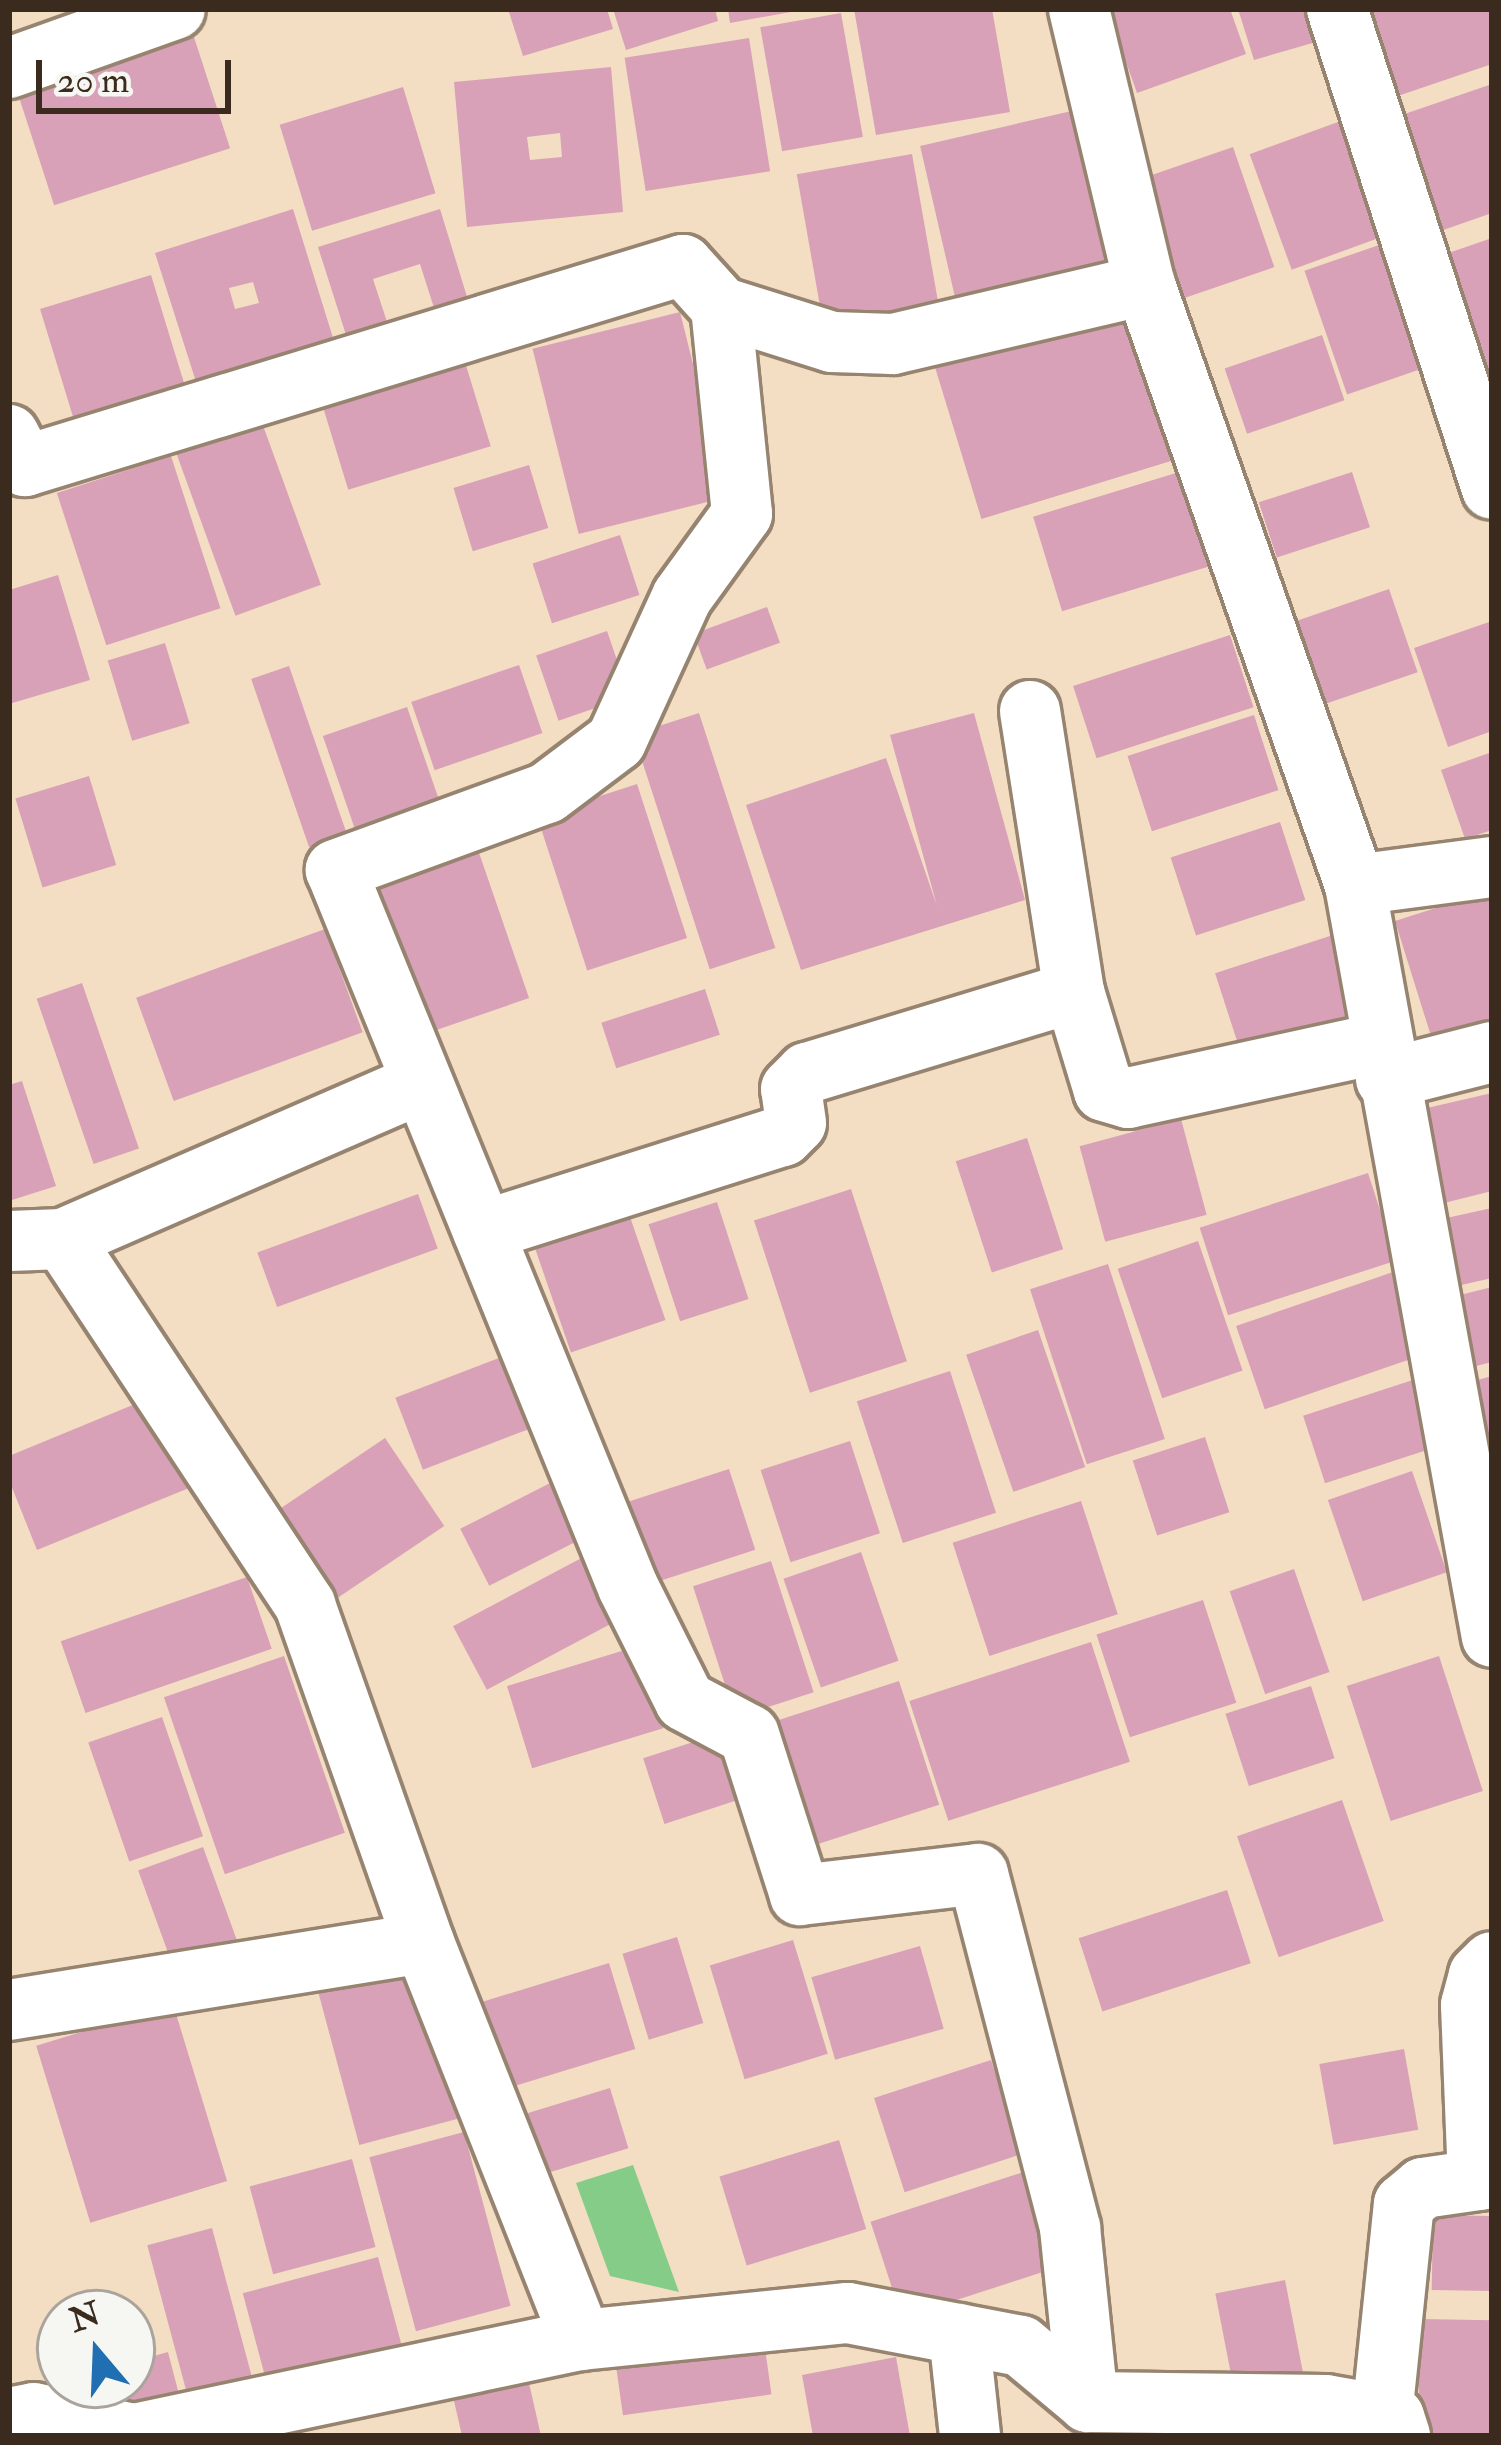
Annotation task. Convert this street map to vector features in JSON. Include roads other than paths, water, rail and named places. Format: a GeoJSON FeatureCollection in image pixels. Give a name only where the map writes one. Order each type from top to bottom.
{"type":"FeatureCollection","features":[{"type":"Feature","properties":{"kind":"street"},"geometry":{"type":"LineString","coordinates":[[9,68],[175,9]]}},
{"type":"Feature","properties":{"kind":"street"},"geometry":{"type":"LineString","coordinates":[[1079,9],[1145,285],[1355,885],[1383,1061],[1492,1637]]}},
{"type":"Feature","properties":{"kind":"street"},"geometry":{"type":"LineString","coordinates":[[1337,9],[1492,490]]}},
{"type":"Feature","properties":{"kind":"street"},"geometry":{"type":"LineString","coordinates":[[9,435],[25,466],[683,265],[721,307],[832,342],[893,344],[1145,285]]}},
{"type":"Feature","properties":{"kind":"street"},"geometry":{"type":"LineString","coordinates":[[721,307],[742,514],[682,598],[616,741],[547,793],[336,870],[628,1587],[685,1701],[749,1735],[800,1895],[978,1874],[1070,2228],[1088,2402]]}},
{"type":"Feature","properties":{"kind":"street"},"geometry":{"type":"LineString","coordinates":[[1030,711],[1074,992],[1098,1082],[1113,1097],[1383,1061],[1492,1052]]}},
{"type":"Feature","properties":{"kind":"street"},"geometry":{"type":"LineString","coordinates":[[1355,885],[1492,867]]}},
{"type":"Feature","properties":{"kind":"street"},"geometry":{"type":"LineString","coordinates":[[483,1231],[783,1136],[796,1124],[791,1089],[808,1072],[1074,992]]}},
{"type":"Feature","properties":{"kind":"street"},"geometry":{"type":"LineString","coordinates":[[422,1083],[36,1240],[305,1605],[424,1943],[581,2339]]}},
{"type":"Feature","properties":{"kind":"street"},"geometry":{"type":"LineString","coordinates":[[9,2011],[424,1943]]}},
{"type":"Feature","properties":{"kind":"street"},"geometry":{"type":"LineString","coordinates":[[9,2418],[34,2413],[134,2434],[294,2418],[581,2339],[848,2313],[1022,2346],[1088,2402],[1326,2405],[1391,2426],[1404,2204],[1423,2188],[1485,2179],[1471,2005],[1479,1975],[1492,1962]]}},
{"type":"Feature","properties":{"kind":"street"},"geometry":{"type":"LineString","coordinates":[[959,2334],[970,2436]]}}]}
